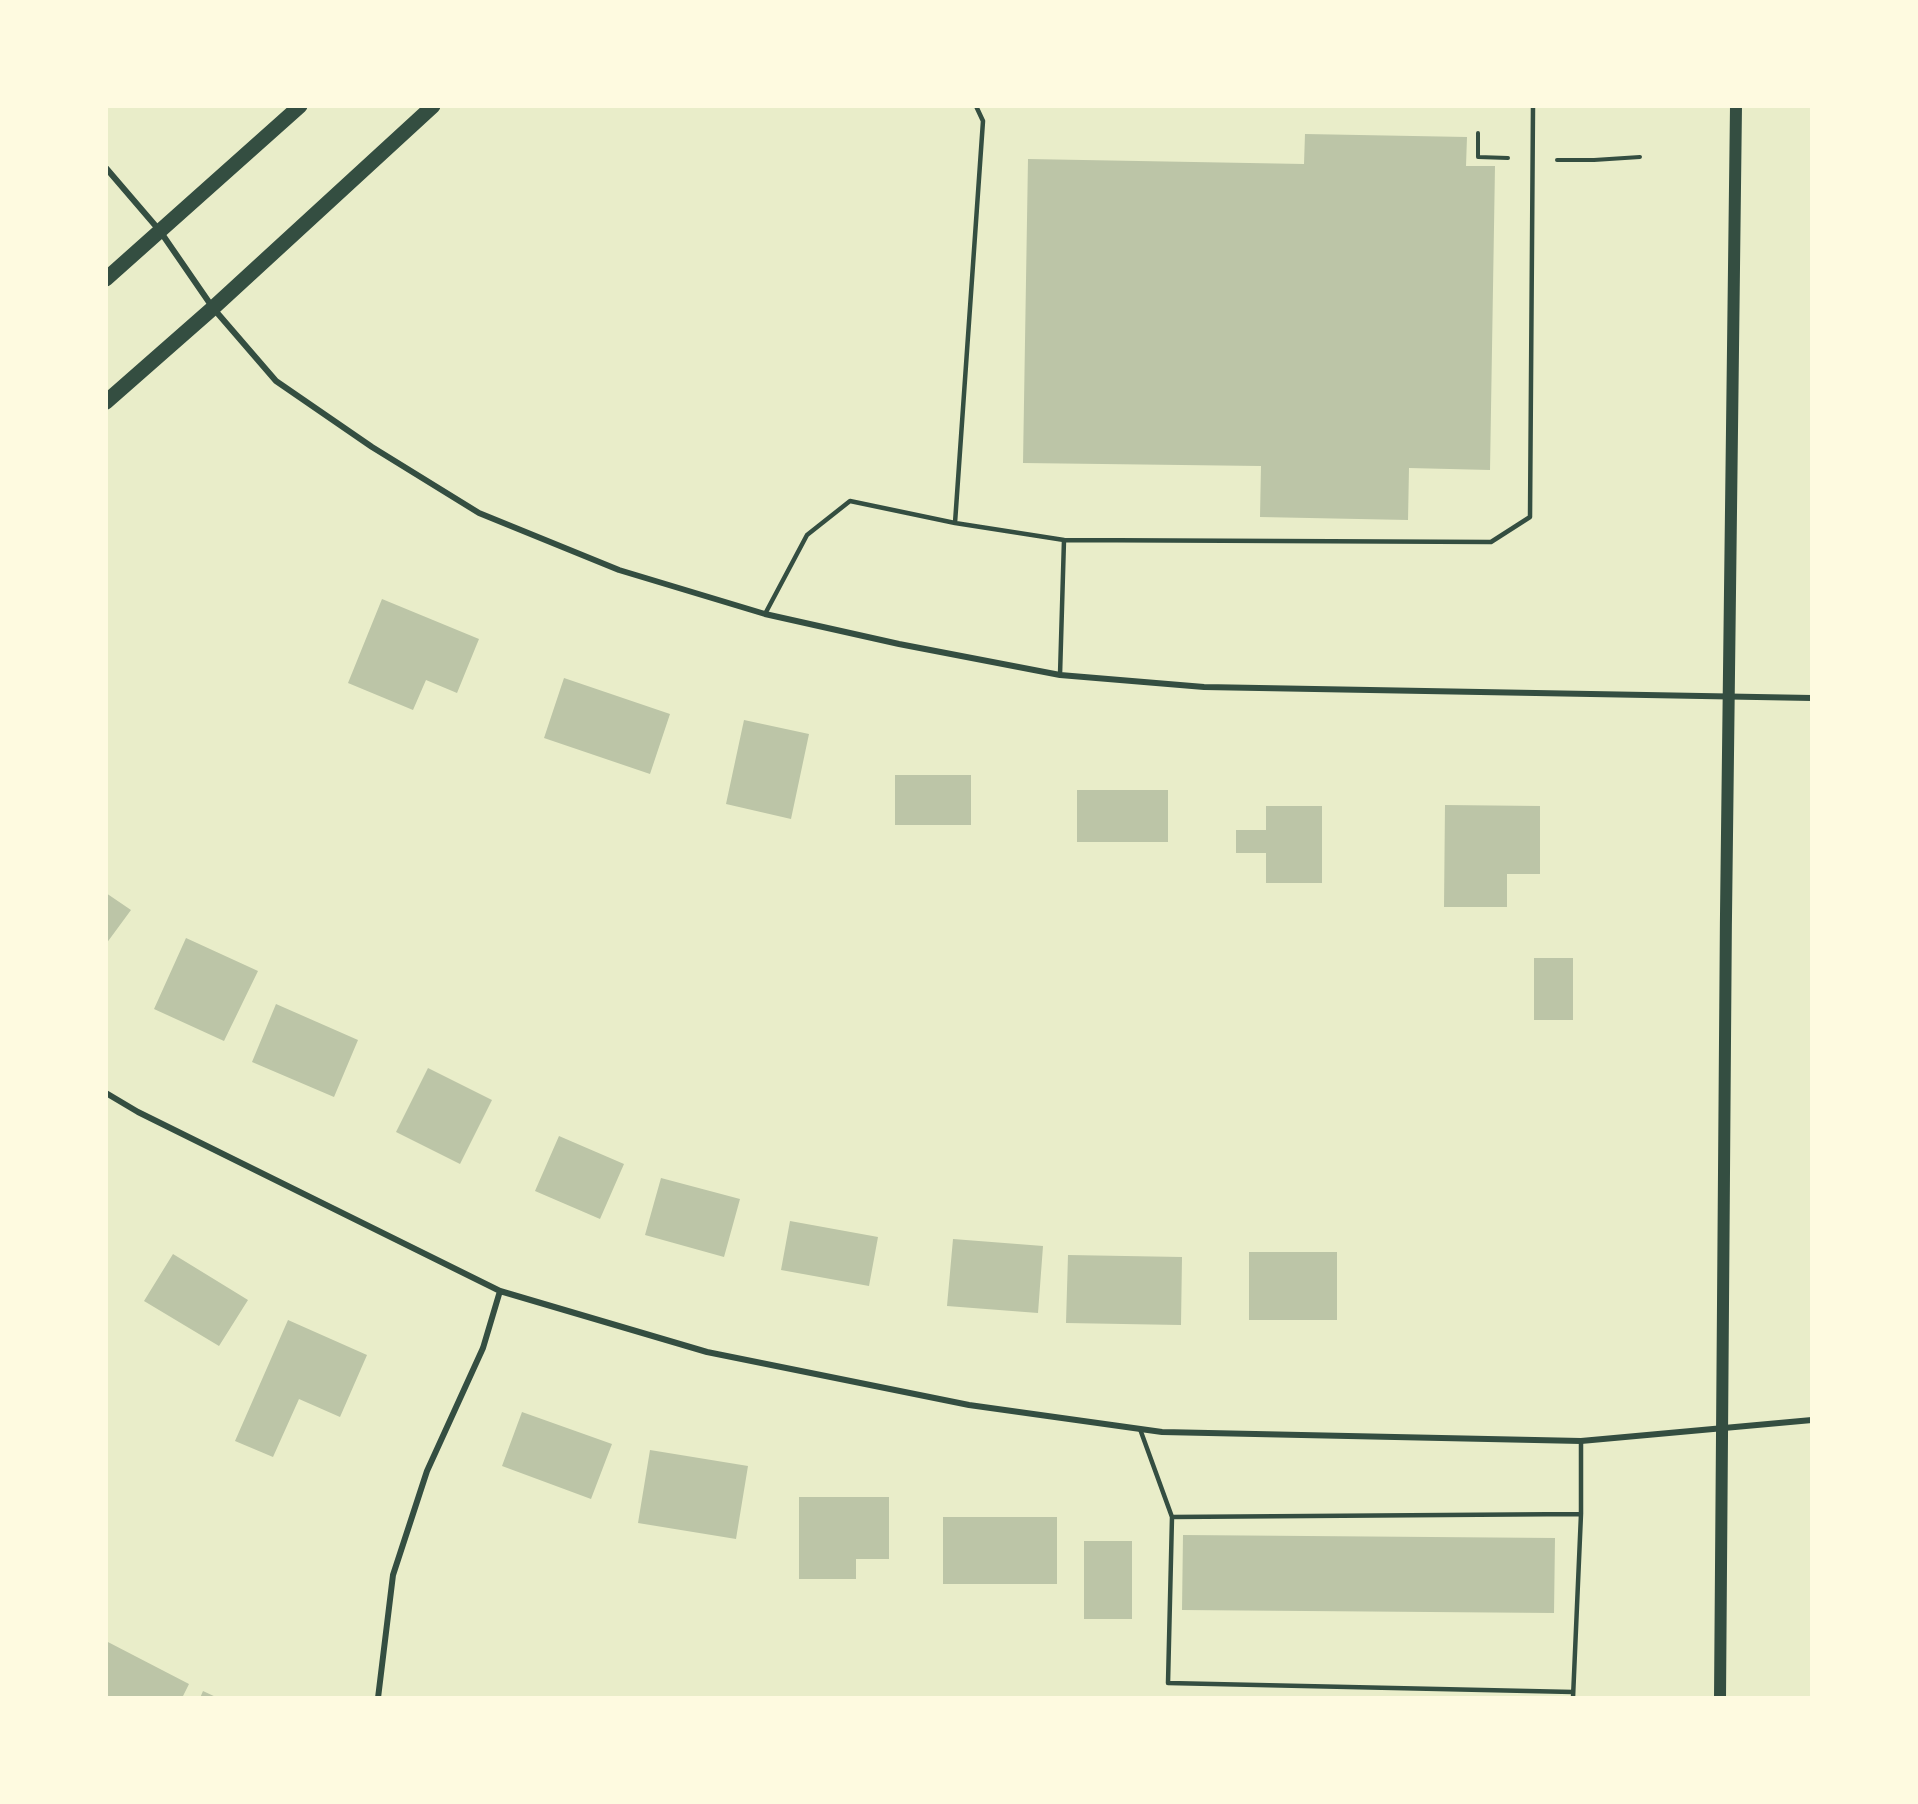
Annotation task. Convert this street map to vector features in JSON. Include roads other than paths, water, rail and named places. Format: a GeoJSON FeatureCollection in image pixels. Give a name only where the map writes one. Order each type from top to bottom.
{"type":"FeatureCollection","features":[{"type":"Feature","properties":{"kind":"main road"},"geometry":{"type":"LineString","coordinates":[[106,279],[300,106]]}},
{"type":"Feature","properties":{"kind":"main road"},"geometry":{"type":"LineString","coordinates":[[106,402],[213,308],[433,106]]}},
{"type":"Feature","properties":{"kind":"main road"},"geometry":{"type":"LineString","coordinates":[[1720,1698],[1728,697],[1736,106]]}},
{"type":"Feature","properties":{"kind":"street"},"geometry":{"type":"LineString","coordinates":[[106,168],[160,231],[213,308],[276,381],[372,447],[479,513],[619,570],[765,614],[899,644],[1060,675],[1204,687],[1812,698]]}},
{"type":"Feature","properties":{"kind":"street"},"geometry":{"type":"LineString","coordinates":[[106,1093],[138,1112],[500,1291],[707,1352],[969,1405],[1162,1432],[1581,1441],[1812,1420]]}},
{"type":"Feature","properties":{"kind":"street"},"geometry":{"type":"LineString","coordinates":[[378,1698],[393,1575],[427,1471],[483,1348],[500,1291]]}},
{"type":"Feature","properties":{"kind":"lane"},"geometry":{"type":"LineString","coordinates":[[955,523],[983,121],[976,106]]}},
{"type":"Feature","properties":{"kind":"lane"},"geometry":{"type":"LineString","coordinates":[[765,614],[807,535],[850,501],[955,523],[1064,540],[1491,542],[1530,518],[1533,106]]}},
{"type":"Feature","properties":{"kind":"lane"},"geometry":{"type":"LineString","coordinates":[[1060,675],[1064,540]]}},
{"type":"Feature","properties":{"kind":"lane"},"geometry":{"type":"LineString","coordinates":[[1140,1429],[1172,1517],[1168,1683],[1573,1695],[1581,1514],[1581,1441]]}},
{"type":"Feature","properties":{"kind":"lane"},"geometry":{"type":"LineString","coordinates":[[1172,1517],[1581,1514]]}}]}
